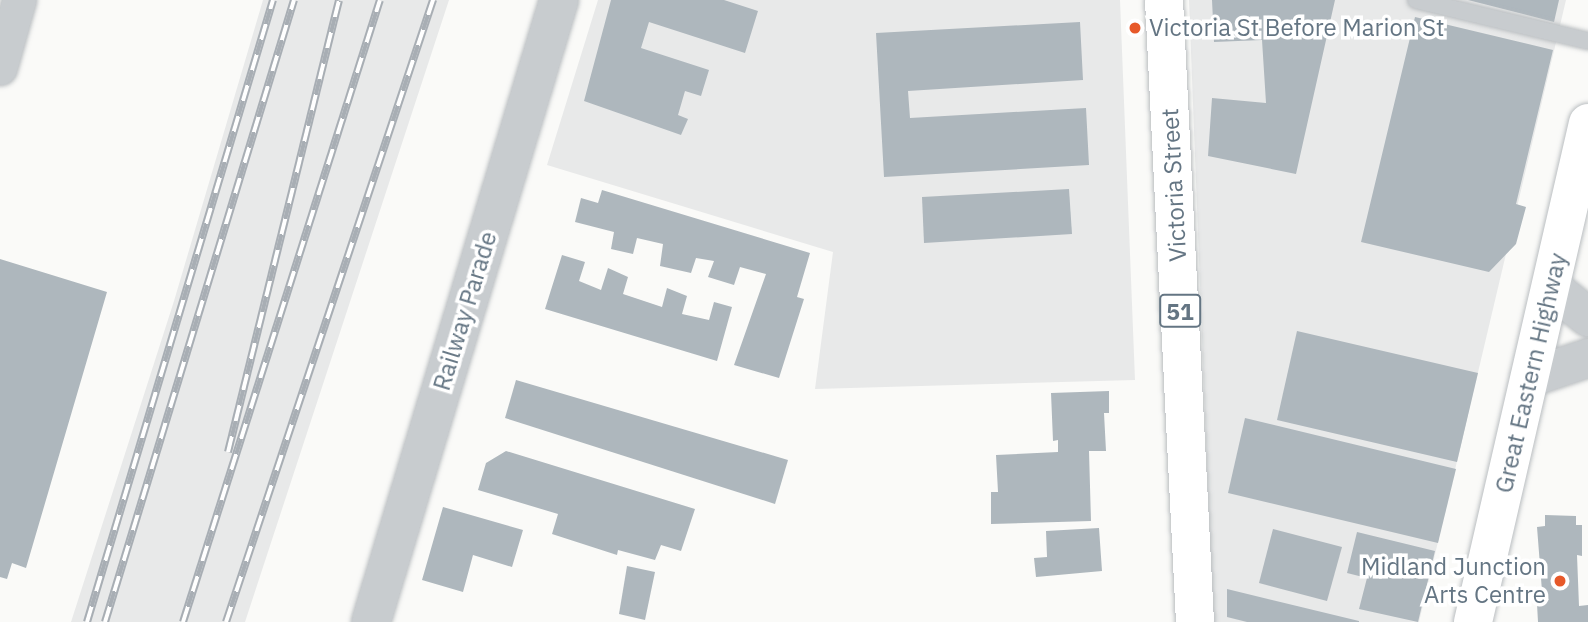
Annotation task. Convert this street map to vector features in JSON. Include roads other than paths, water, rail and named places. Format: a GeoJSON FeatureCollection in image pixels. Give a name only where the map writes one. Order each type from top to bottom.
{"type":"FeatureCollection","features":[{"type":"Feature","properties":{"kind":"highway","name":"Victoria Street"},"geometry":{"type":"LineString","coordinates":[[1164,0],[1195,622]]}},
{"type":"Feature","properties":{"kind":"highway","name":"Great Eastern Highway"},"geometry":{"type":"LineString","coordinates":[[1474,622],[1588,123]]}},
{"type":"Feature","properties":{"kind":"street"},"geometry":{"type":"LineString","coordinates":[[0,68],[19,0]]}},
{"type":"Feature","properties":{"kind":"street","name":"Railway Parade"},"geometry":{"type":"LineString","coordinates":[[370,622],[559,0]]}},
{"type":"Feature","properties":{"kind":"street"},"geometry":{"type":"LineString","coordinates":[[1551,288],[1588,317]]}},
{"type":"Feature","properties":{"kind":"street"},"geometry":{"type":"LineString","coordinates":[[1530,378],[1588,358]]}},
{"type":"Feature","properties":{"kind":"lane"},"geometry":{"type":"LineString","coordinates":[[1416,0],[1588,41]]}},
{"type":"Feature","properties":{"kind":"railway"},"geometry":{"type":"LineString","coordinates":[[87,622],[273,0]]}},
{"type":"Feature","properties":{"kind":"railway"},"geometry":{"type":"LineString","coordinates":[[105,622],[294,0]]}},
{"type":"Feature","properties":{"kind":"railway"},"geometry":{"type":"LineString","coordinates":[[228,452],[339,0]]}},
{"type":"Feature","properties":{"kind":"railway"},"geometry":{"type":"LineString","coordinates":[[183,622],[380,0]]}},
{"type":"Feature","properties":{"kind":"railway"},"geometry":{"type":"LineString","coordinates":[[226,622],[433,0]]}},
{"type":"Feature","properties":{"kind":"place","name":"Victoria St Before Marion St"},"geometry":{"type":"Point","coordinates":[1135,28]}},
{"type":"Feature","properties":{"kind":"place","name":"Midland Junction Arts Centre"},"geometry":{"type":"Point","coordinates":[1560,581]}}]}
